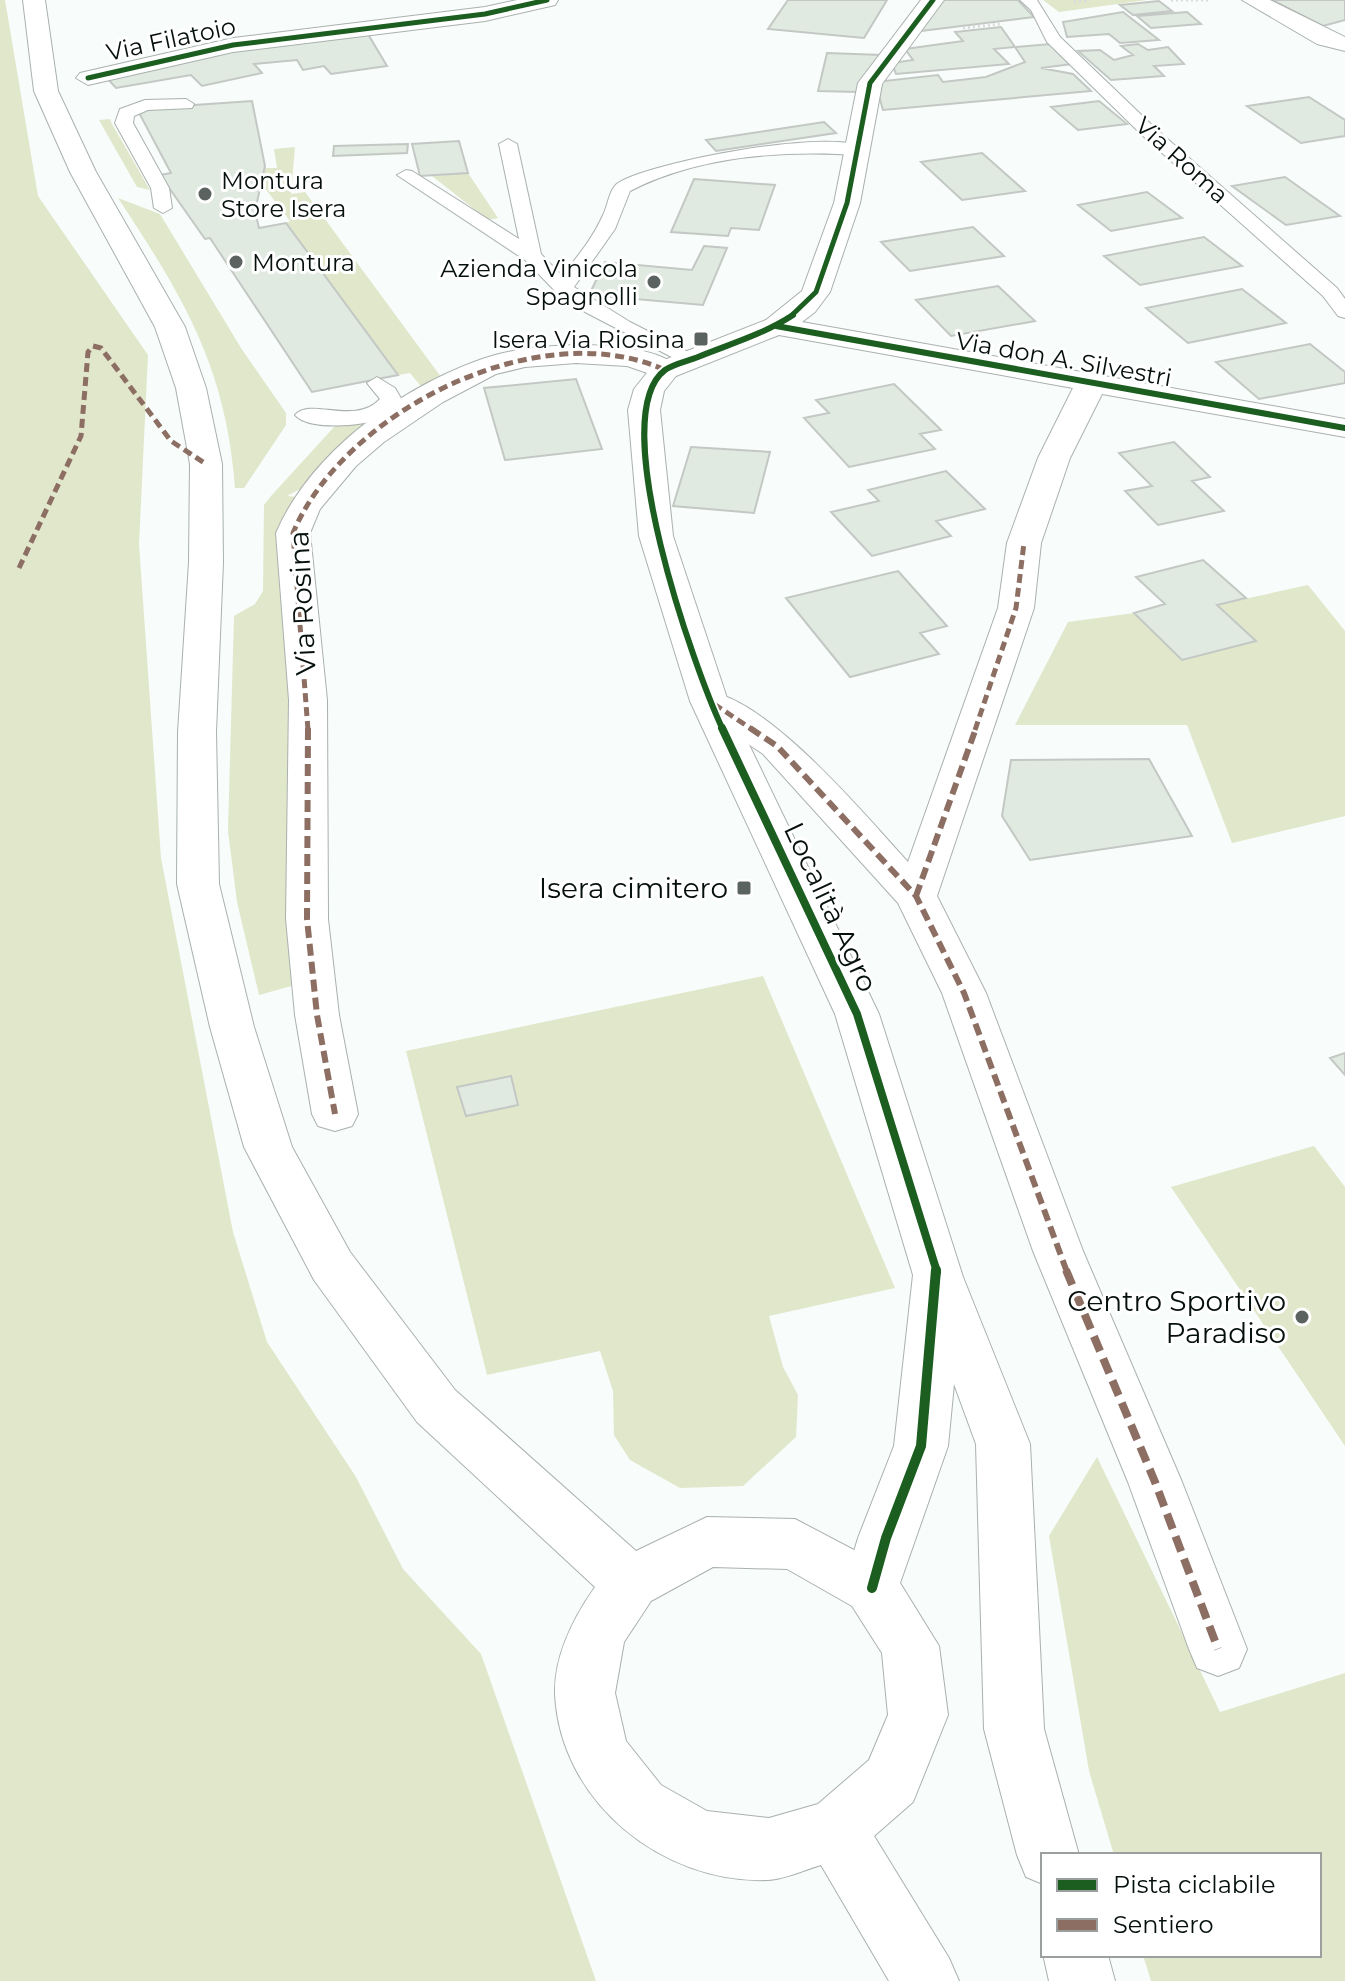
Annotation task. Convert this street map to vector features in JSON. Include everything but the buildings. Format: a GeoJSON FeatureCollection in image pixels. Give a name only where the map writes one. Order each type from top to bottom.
{"type":"FeatureCollection","features":[{"type":"Feature","properties":{"kind":"street"},"geometry":{"type":"LineString","coordinates":[[34,0],[46,91],[51,105],[83,172],[170,327],[191,388],[206,464],[206,562],[197,732],[198,884],[232,1027],[268,1147],[332,1266],[436,1406],[631,1583]]}},
{"type":"Feature","properties":{"kind":"street","name":"Via Filatoio"},"geometry":{"type":"LineString","coordinates":[[88,78],[233,45],[485,14],[547,0]]}},
{"type":"Feature","properties":{"kind":"street"},"geometry":{"type":"LineString","coordinates":[[676,365],[776,326],[805,306],[816,292],[847,203],[870,83],[933,0]]}},
{"type":"Feature","properties":{"kind":"street"},"geometry":{"type":"LineString","coordinates":[[1253,0],[1325,39],[1345,44]]}},
{"type":"Feature","properties":{"kind":"street","name":"Via don A. Silvestri"},"geometry":{"type":"LineString","coordinates":[[776,326],[1345,428]]}},
{"type":"Feature","properties":{"kind":"street","name":"Via Rosina"},"geometry":{"type":"LineString","coordinates":[[335,1114],[317,1015],[307,919],[308,700],[293,533],[298,514],[317,489],[387,427],[487,367],[531,358],[624,355],[676,365]]}},
{"type":"Feature","properties":{"kind":"street","name":"Località Agro"},"geometry":{"type":"LineString","coordinates":[[676,365],[649,389],[644,410],[649,491],[656,536],[709,701],[857,1014],[938,1275],[921,1446],[886,1538],[872,1588]]}},
{"type":"Feature","properties":{"kind":"street"},"geometry":{"type":"LineString","coordinates":[[916,896],[947,815],[1016,608],[1024,543],[1054,458],[1091,384]]}},
{"type":"Feature","properties":{"kind":"street"},"geometry":{"type":"LineString","coordinates":[[709,701],[777,746],[916,896],[964,993],[1058,1251],[1155,1482],[1218,1649]]}},
{"type":"Feature","properties":{"kind":"street"},"geometry":{"type":"LineString","coordinates":[[938,1275],[1003,1444],[1014,1729],[1047,1853]]}},
{"type":"Feature","properties":{"kind":"street"},"geometry":{"type":"LineString","coordinates":[[707,1542],[795,1544],[872,1588],[910,1646],[918,1715],[891,1781],[835,1830],[769,1849],[699,1841],[639,1806],[599,1754],[585,1693],[596,1633],[631,1583],[707,1542]]}},
{"type":"Feature","properties":{"kind":"street"},"geometry":{"type":"LineString","coordinates":[[835,1830],[926,1981]]}},
{"type":"Feature","properties":{"kind":"street"},"geometry":{"type":"LineString","coordinates":[[1076,1957],[1082,1981]]}},
{"type":"Feature","properties":{"kind":"lane","name":"Via Roma"},"geometry":{"type":"LineString","coordinates":[[1028,0],[1037,8],[1053,39],[1149,132],[1330,292],[1345,312]]}},
{"type":"Feature","properties":{"kind":"lane"},"geometry":{"type":"LineString","coordinates":[[163,208],[160,188],[124,123],[126,113],[145,105],[186,104]]}},
{"type":"Feature","properties":{"kind":"lane"},"geometry":{"type":"LineString","coordinates":[[508,144],[532,256]]}},
{"type":"Feature","properties":{"kind":"lane"},"geometry":{"type":"LineString","coordinates":[[563,288],[600,241],[616,214],[622,188],[639,177],[780,152],[838,147],[859,150]]}},
{"type":"Feature","properties":{"kind":"lane"},"geometry":{"type":"LineString","coordinates":[[406,175],[532,256],[563,288],[600,315],[641,332],[676,365]]}},
{"type":"Feature","properties":{"kind":"lane"},"geometry":{"type":"LineString","coordinates":[[306,415],[329,419],[371,415],[386,408],[391,400],[388,392],[377,383]]}},
{"type":"Feature","properties":{"kind":"path"},"geometry":{"type":"LineString","coordinates":[[1171,0],[1211,0]]}},
{"type":"Feature","properties":{"kind":"green space"},"geometry":{"type":"Polygon","coordinates":[[[0,0],[5,0],[38,196],[148,355],[139,544],[161,858],[233,1232],[267,1342],[356,1477],[403,1569],[481,1654],[596,1981],[0,1981],[0,0]]]}},
{"type":"Feature","properties":{"kind":"green space"},"geometry":{"type":"Polygon","coordinates":[[[1043,0],[1147,0],[1059,12],[1043,0]]]}},
{"type":"Feature","properties":{"kind":"green space"},"geometry":{"type":"Polygon","coordinates":[[[110,119],[150,190],[137,187],[99,120],[110,119]]]}},
{"type":"Feature","properties":{"kind":"green space"},"geometry":{"type":"Polygon","coordinates":[[[295,147],[291,194],[305,192],[444,381],[425,391],[410,373],[398,375],[286,223],[290,221],[261,183],[265,168],[277,168],[274,149],[295,147]]]}},
{"type":"Feature","properties":{"kind":"green space"},"geometry":{"type":"Polygon","coordinates":[[[468,173],[498,218],[488,220],[432,176],[468,173]]]}},
{"type":"Feature","properties":{"kind":"green space"},"geometry":{"type":"Polygon","coordinates":[[[118,198],[160,214],[241,348],[286,413],[286,425],[244,488],[235,488],[222,406],[198,335],[163,268],[118,198]]]}},
{"type":"Feature","properties":{"kind":"green space"},"geometry":{"type":"Polygon","coordinates":[[[381,420],[325,465],[302,488],[287,496],[298,497],[290,506],[285,525],[306,982],[259,995],[237,902],[228,831],[234,616],[255,604],[263,591],[264,505],[335,426],[381,420]]]}},
{"type":"Feature","properties":{"kind":"green space"},"geometry":{"type":"Polygon","coordinates":[[[1308,585],[1345,631],[1345,816],[1232,843],[1187,725],[1015,725],[1068,622],[1134,613],[1183,660],[1255,641],[1217,605],[1308,585]]]}},
{"type":"Feature","properties":{"kind":"green space"},"geometry":{"type":"Polygon","coordinates":[[[763,976],[895,1288],[769,1316],[783,1367],[798,1395],[796,1437],[743,1486],[680,1488],[630,1460],[614,1435],[613,1391],[600,1351],[487,1375],[406,1051],[763,976]]]}},
{"type":"Feature","properties":{"kind":"green space","name":"Centro Sportivo Paradiso"},"geometry":{"type":"Polygon","coordinates":[[[1314,1146],[1345,1187],[1345,1446],[1171,1187],[1314,1146]]]}},
{"type":"Feature","properties":{"kind":"green space"},"geometry":{"type":"Polygon","coordinates":[[[1097,1457],[1220,1712],[1345,1673],[1345,1981],[1151,1981],[1144,1957],[1321,1957],[1321,1853],[1113,1853],[1089,1771],[1049,1536],[1097,1457]]]}},
{"type":"Feature","properties":{"kind":"marked path"},"geometry":{"type":"LineString","coordinates":[[19,568],[81,436],[88,352],[93,346],[101,348],[171,441],[206,464]]}},
{"type":"Feature","properties":{"kind":"marked path"},"geometry":{"type":"LineString","coordinates":[[335,1114],[317,1015],[307,919],[308,700],[293,533],[303,508],[321,483],[372,436],[432,395],[485,368],[550,355],[602,354],[648,362],[665,370]]}},
{"type":"Feature","properties":{"kind":"marked path"},"geometry":{"type":"LineString","coordinates":[[916,896],[947,815],[1016,608],[1024,543]]}},
{"type":"Feature","properties":{"kind":"marked path"},"geometry":{"type":"LineString","coordinates":[[714,704],[777,746],[916,896],[964,993],[1058,1251],[1155,1482],[1218,1649]]}},
{"type":"Feature","properties":{"kind":"cycle path"},"geometry":{"type":"LineString","coordinates":[[88,78],[233,45],[485,14],[547,0]]}},
{"type":"Feature","properties":{"kind":"cycle path"},"geometry":{"type":"LineString","coordinates":[[872,1588],[886,1538],[921,1446],[938,1275],[857,1014],[709,701],[656,536],[649,491],[644,410],[649,389],[665,370],[776,326],[805,306],[816,292],[847,203],[870,83],[933,0]]}},
{"type":"Feature","properties":{"kind":"cycle path"},"geometry":{"type":"LineString","coordinates":[[776,326],[1345,428]]}},
{"type":"Feature","properties":{"kind":"place","name":"Montura Store Isera"},"geometry":{"type":"Point","coordinates":[205,194]}},
{"type":"Feature","properties":{"kind":"place","name":"Montura"},"geometry":{"type":"Point","coordinates":[236,262]}},
{"type":"Feature","properties":{"kind":"place","name":"Azienda Vinicola Spagnolli"},"geometry":{"type":"Point","coordinates":[654,282]}},
{"type":"Feature","properties":{"kind":"place","name":"Isera Via Riosina"},"geometry":{"type":"Point","coordinates":[701,339]}},
{"type":"Feature","properties":{"kind":"place","name":"Isera cimitero"},"geometry":{"type":"Point","coordinates":[744,888]}},
{"type":"Feature","properties":{"kind":"place","name":"Centro Sportivo Paradiso"},"geometry":{"type":"Point","coordinates":[1302,1317]}}]}
